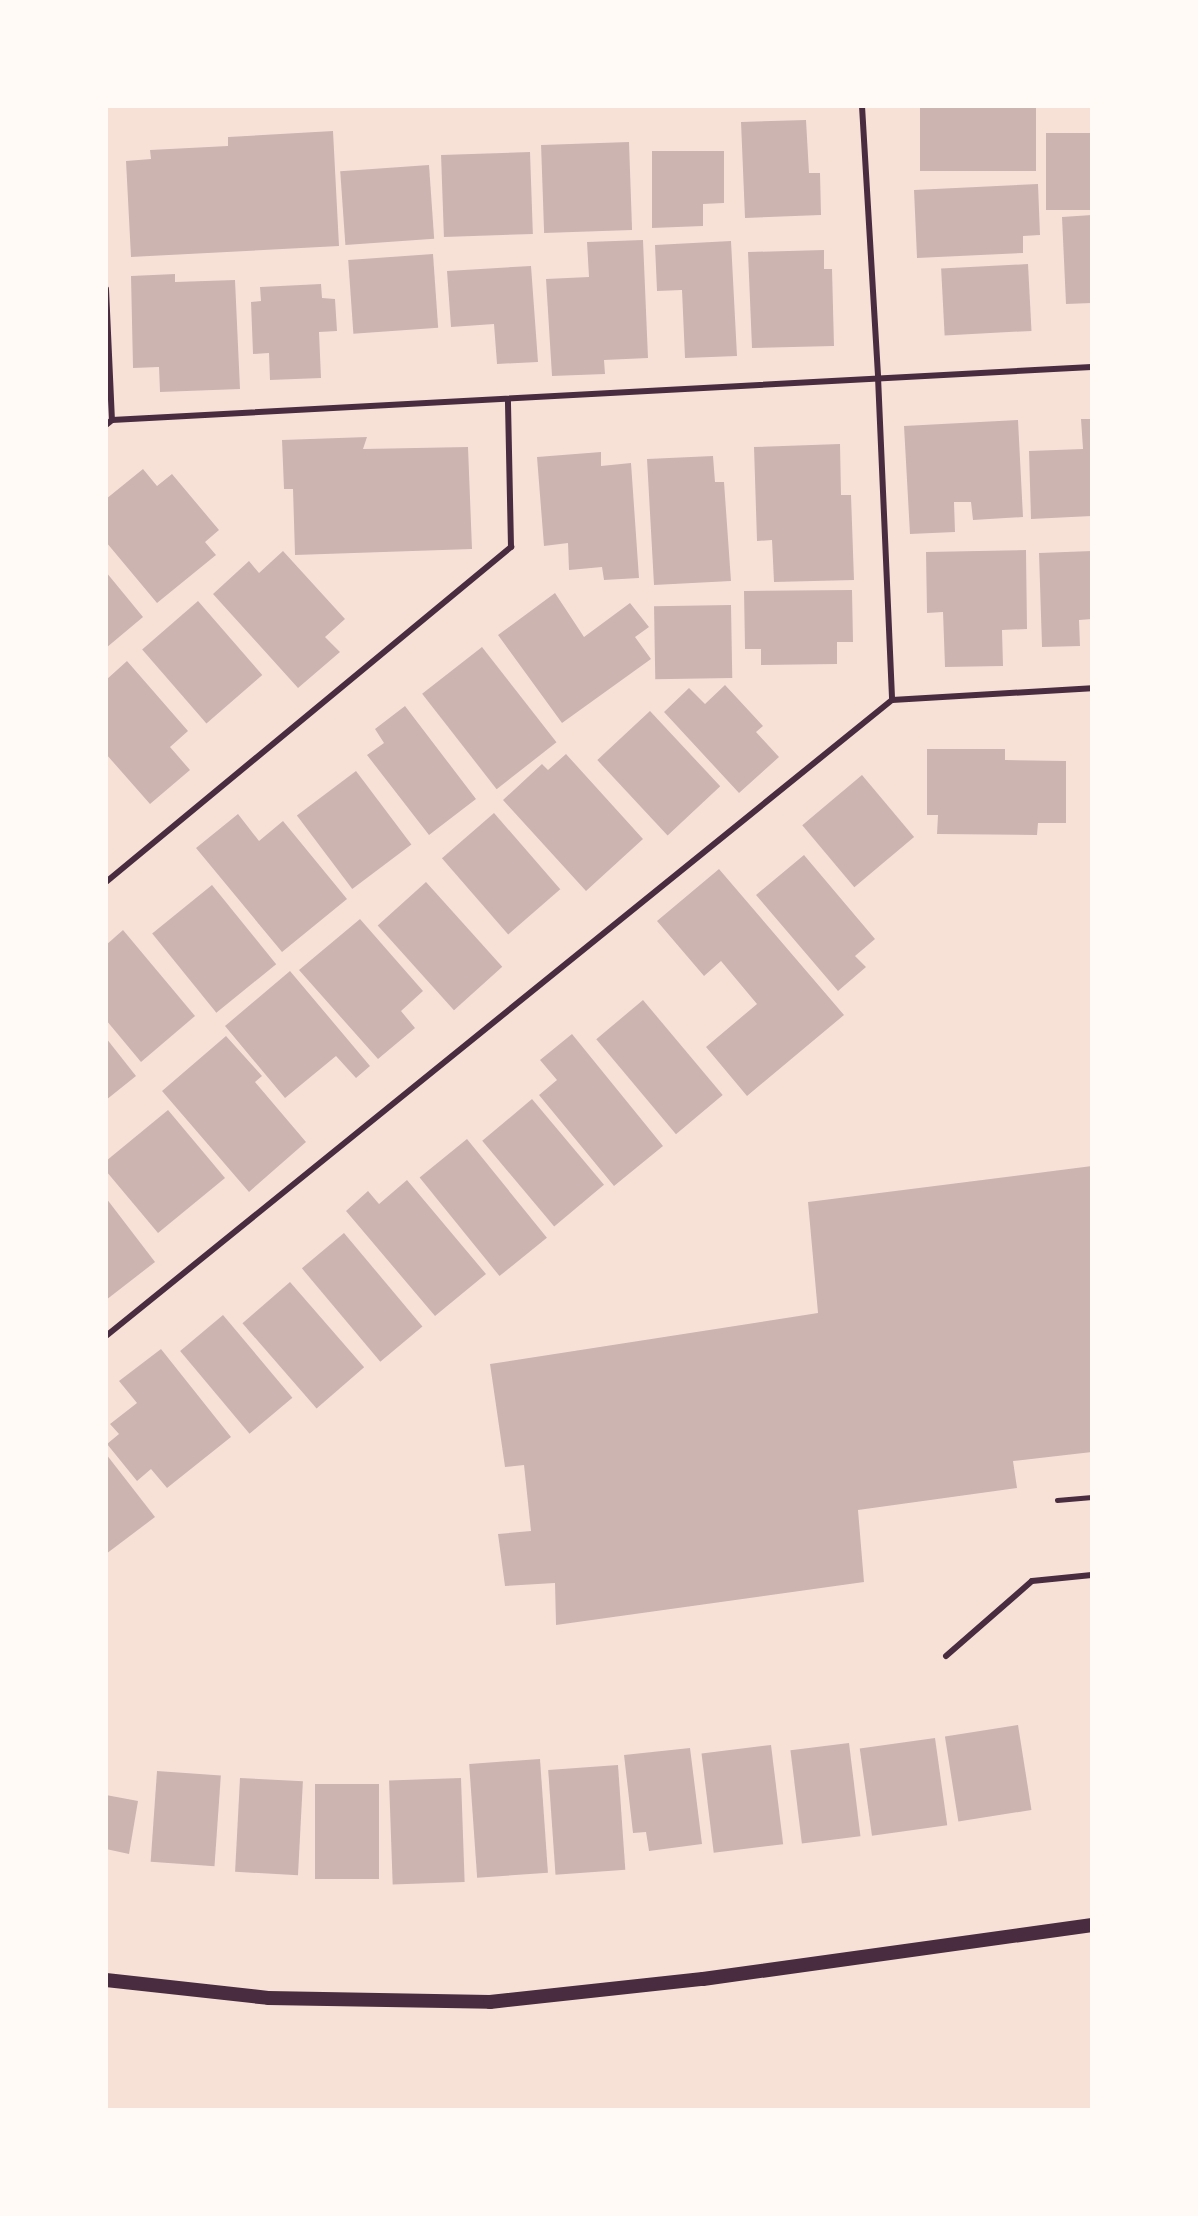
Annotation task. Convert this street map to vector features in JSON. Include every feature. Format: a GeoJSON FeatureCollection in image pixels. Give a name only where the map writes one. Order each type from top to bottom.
{"type":"FeatureCollection","features":[{"type":"Feature","properties":{"kind":"street"},"geometry":{"type":"LineString","coordinates":[[106,1980],[268,1998],[490,2002],[703,1979],[1092,1925]]}},
{"type":"Feature","properties":{"kind":"lane"},"geometry":{"type":"LineString","coordinates":[[862,106],[892,700]]}},
{"type":"Feature","properties":{"kind":"lane"},"geometry":{"type":"LineString","coordinates":[[106,289],[109,423],[1092,367]]}},
{"type":"Feature","properties":{"kind":"lane"},"geometry":{"type":"LineString","coordinates":[[106,882],[511,547],[508,400]]}},
{"type":"Feature","properties":{"kind":"lane"},"geometry":{"type":"LineString","coordinates":[[106,1336],[892,700],[1092,688]]}},
{"type":"Feature","properties":{"kind":"lane"},"geometry":{"type":"LineString","coordinates":[[946,1656],[1032,1581],[1092,1575]]}},
{"type":"Feature","properties":{"kind":"path"},"geometry":{"type":"LineString","coordinates":[[1057,1500],[1092,1497]]}},
{"type":"Feature","properties":{"kind":"building"},"geometry":{"type":"Polygon","coordinates":[[[920,106],[1036,106],[1036,171],[920,171],[920,106]]]}},
{"type":"Feature","properties":{"kind":"building"},"geometry":{"type":"Polygon","coordinates":[[[806,120],[809,173],[820,173],[821,215],[745,218],[741,122],[806,120]]]}},
{"type":"Feature","properties":{"kind":"building"},"geometry":{"type":"Polygon","coordinates":[[[333,131],[339,246],[131,257],[126,161],[151,159],[150,150],[228,146],[228,137],[333,131]]]}},
{"type":"Feature","properties":{"kind":"building"},"geometry":{"type":"Polygon","coordinates":[[[1046,133],[1092,133],[1092,210],[1046,210],[1046,133]]]}},
{"type":"Feature","properties":{"kind":"building"},"geometry":{"type":"Polygon","coordinates":[[[629,142],[632,230],[544,233],[541,145],[629,142]]]}},
{"type":"Feature","properties":{"kind":"building"},"geometry":{"type":"Polygon","coordinates":[[[652,151],[724,151],[724,203],[703,204],[703,226],[652,228],[652,151]]]}},
{"type":"Feature","properties":{"kind":"building"},"geometry":{"type":"Polygon","coordinates":[[[530,152],[533,234],[444,237],[441,155],[530,152]]]}},
{"type":"Feature","properties":{"kind":"building"},"geometry":{"type":"Polygon","coordinates":[[[429,165],[434,239],[345,245],[340,171],[429,165]]]}},
{"type":"Feature","properties":{"kind":"building"},"geometry":{"type":"Polygon","coordinates":[[[1038,184],[1040,235],[1023,236],[1023,253],[917,258],[914,190],[1038,184]]]}},
{"type":"Feature","properties":{"kind":"building"},"geometry":{"type":"Polygon","coordinates":[[[1092,215],[1092,303],[1066,304],[1062,217],[1092,215]]]}},
{"type":"Feature","properties":{"kind":"building"},"geometry":{"type":"Polygon","coordinates":[[[643,240],[648,358],[604,360],[605,374],[552,376],[546,279],[589,277],[587,242],[643,240]]]}},
{"type":"Feature","properties":{"kind":"building"},"geometry":{"type":"Polygon","coordinates":[[[731,241],[737,356],[685,358],[682,290],[657,291],[655,245],[731,241]]]}},
{"type":"Feature","properties":{"kind":"building"},"geometry":{"type":"Polygon","coordinates":[[[824,250],[824,269],[832,269],[834,346],[752,348],[748,252],[824,250]]]}},
{"type":"Feature","properties":{"kind":"building"},"geometry":{"type":"Polygon","coordinates":[[[433,254],[438,328],[353,334],[348,260],[433,254]]]}},
{"type":"Feature","properties":{"kind":"building"},"geometry":{"type":"Polygon","coordinates":[[[1028,264],[1032,331],[945,335],[941,269],[1028,264]]]}},
{"type":"Feature","properties":{"kind":"building"},"geometry":{"type":"Polygon","coordinates":[[[531,266],[538,362],[497,364],[494,324],[451,327],[447,271],[531,266]]]}},
{"type":"Feature","properties":{"kind":"building"},"geometry":{"type":"Polygon","coordinates":[[[175,274],[175,282],[235,280],[240,389],[160,392],[159,367],[133,368],[131,276],[175,274]]]}},
{"type":"Feature","properties":{"kind":"building"},"geometry":{"type":"Polygon","coordinates":[[[321,284],[322,298],[335,299],[337,331],[319,332],[321,378],[270,380],[269,353],[253,354],[251,302],[261,301],[260,287],[321,284]]]}},
{"type":"Feature","properties":{"kind":"building"},"geometry":{"type":"Polygon","coordinates":[[[1081,419],[1092,419],[1092,516],[1031,519],[1029,451],[1083,449],[1081,419]]]}},
{"type":"Feature","properties":{"kind":"building"},"geometry":{"type":"Polygon","coordinates":[[[1018,420],[1023,517],[973,520],[971,502],[954,502],[955,532],[910,534],[904,426],[1018,420]]]}},
{"type":"Feature","properties":{"kind":"building"},"geometry":{"type":"Polygon","coordinates":[[[367,437],[363,449],[468,447],[472,549],[295,555],[293,489],[284,489],[282,440],[367,437]]]}},
{"type":"Feature","properties":{"kind":"building"},"geometry":{"type":"Polygon","coordinates":[[[840,444],[841,495],[851,495],[854,580],[774,582],[772,540],[757,541],[754,447],[840,444]]]}},
{"type":"Feature","properties":{"kind":"building"},"geometry":{"type":"Polygon","coordinates":[[[601,452],[601,466],[631,463],[639,578],[604,580],[602,567],[569,570],[568,543],[544,546],[537,457],[601,452]]]}},
{"type":"Feature","properties":{"kind":"building"},"geometry":{"type":"Polygon","coordinates":[[[713,456],[715,482],[724,482],[731,581],[654,585],[647,459],[713,456]]]}},
{"type":"Feature","properties":{"kind":"building"},"geometry":{"type":"Polygon","coordinates":[[[143,469],[157,486],[172,474],[219,530],[205,542],[216,555],[157,603],[106,542],[106,499],[143,469]]]}},
{"type":"Feature","properties":{"kind":"building"},"geometry":{"type":"Polygon","coordinates":[[[1026,550],[1027,629],[1002,630],[1003,666],[945,667],[943,612],[927,613],[926,552],[1026,550]]]}},
{"type":"Feature","properties":{"kind":"building"},"geometry":{"type":"Polygon","coordinates":[[[283,551],[345,619],[325,637],[340,652],[298,688],[213,594],[249,561],[259,573],[283,551]]]}},
{"type":"Feature","properties":{"kind":"building"},"geometry":{"type":"Polygon","coordinates":[[[1092,551],[1092,619],[1079,620],[1080,646],[1042,647],[1039,553],[1092,551]]]}},
{"type":"Feature","properties":{"kind":"building"},"geometry":{"type":"Polygon","coordinates":[[[106,572],[143,617],[106,648],[106,572]]]}},
{"type":"Feature","properties":{"kind":"building"},"geometry":{"type":"Polygon","coordinates":[[[852,590],[853,642],[837,642],[837,664],[761,665],[761,649],[745,649],[744,591],[852,590]]]}},
{"type":"Feature","properties":{"kind":"building"},"geometry":{"type":"Polygon","coordinates":[[[555,593],[584,637],[630,603],[649,627],[635,637],[651,659],[562,723],[498,635],[555,593]]]}},
{"type":"Feature","properties":{"kind":"building"},"geometry":{"type":"Polygon","coordinates":[[[198,601],[262,675],[206,724],[142,650],[198,601]]]}},
{"type":"Feature","properties":{"kind":"building"},"geometry":{"type":"Polygon","coordinates":[[[731,605],[732,678],[655,679],[654,606],[731,605]]]}},
{"type":"Feature","properties":{"kind":"building"},"geometry":{"type":"Polygon","coordinates":[[[482,647],[556,742],[497,789],[422,694],[482,647]]]}},
{"type":"Feature","properties":{"kind":"building"},"geometry":{"type":"Polygon","coordinates":[[[127,661],[188,731],[170,747],[190,770],[150,804],[106,754],[106,680],[127,661]]]}},
{"type":"Feature","properties":{"kind":"building"},"geometry":{"type":"Polygon","coordinates":[[[725,685],[763,726],[756,732],[779,757],[739,793],[664,712],[689,688],[705,704],[725,685]]]}},
{"type":"Feature","properties":{"kind":"building"},"geometry":{"type":"Polygon","coordinates":[[[405,706],[476,799],[429,835],[367,755],[384,743],[375,729],[405,706]]]}},
{"type":"Feature","properties":{"kind":"building"},"geometry":{"type":"Polygon","coordinates":[[[650,711],[720,786],[668,835],[597,760],[650,711]]]}},
{"type":"Feature","properties":{"kind":"building"},"geometry":{"type":"Polygon","coordinates":[[[927,749],[1005,749],[1005,760],[1066,761],[1066,823],[1038,823],[1037,835],[937,834],[938,815],[927,815],[927,749]]]}},
{"type":"Feature","properties":{"kind":"building"},"geometry":{"type":"Polygon","coordinates":[[[566,754],[643,839],[586,891],[503,800],[542,764],[548,770],[566,754]]]}},
{"type":"Feature","properties":{"kind":"building"},"geometry":{"type":"Polygon","coordinates":[[[356,771],[411,844],[352,889],[297,816],[356,771]]]}},
{"type":"Feature","properties":{"kind":"building"},"geometry":{"type":"Polygon","coordinates":[[[862,775],[914,837],[854,887],[802,825],[862,775]]]}},
{"type":"Feature","properties":{"kind":"building"},"geometry":{"type":"Polygon","coordinates":[[[494,813],[560,889],[508,934],[442,858],[494,813]]]}},
{"type":"Feature","properties":{"kind":"building"},"geometry":{"type":"Polygon","coordinates":[[[238,814],[259,841],[283,821],[347,899],[282,952],[196,848],[238,814]]]}},
{"type":"Feature","properties":{"kind":"building"},"geometry":{"type":"Polygon","coordinates":[[[804,855],[875,939],[855,956],[866,967],[838,991],[756,895],[804,855]]]}},
{"type":"Feature","properties":{"kind":"building"},"geometry":{"type":"Polygon","coordinates":[[[719,869],[844,1015],[747,1096],[706,1047],[757,1004],[721,961],[704,976],[657,921],[719,869]]]}},
{"type":"Feature","properties":{"kind":"building"},"geometry":{"type":"Polygon","coordinates":[[[426,882],[502,967],[454,1010],[378,925],[426,882]]]}},
{"type":"Feature","properties":{"kind":"building"},"geometry":{"type":"Polygon","coordinates":[[[212,885],[276,964],[216,1013],[152,933],[212,885]]]}},
{"type":"Feature","properties":{"kind":"building"},"geometry":{"type":"Polygon","coordinates":[[[360,919],[423,991],[401,1011],[415,1028],[378,1059],[299,970],[360,919]]]}},
{"type":"Feature","properties":{"kind":"building"},"geometry":{"type":"Polygon","coordinates":[[[123,930],[195,1016],[141,1062],[106,1020],[106,945],[123,930]]]}},
{"type":"Feature","properties":{"kind":"building"},"geometry":{"type":"Polygon","coordinates":[[[290,971],[370,1066],[356,1078],[336,1056],[285,1098],[225,1026],[290,971]]]}},
{"type":"Feature","properties":{"kind":"building"},"geometry":{"type":"Polygon","coordinates":[[[643,1000],[723,1095],[676,1134],[596,1039],[643,1000]]]}},
{"type":"Feature","properties":{"kind":"building"},"geometry":{"type":"Polygon","coordinates":[[[572,1034],[663,1146],[614,1186],[539,1095],[557,1080],[540,1060],[572,1034]]]}},
{"type":"Feature","properties":{"kind":"building"},"geometry":{"type":"Polygon","coordinates":[[[226,1036],[262,1076],[255,1082],[306,1142],[249,1192],[162,1091],[226,1036]]]}},
{"type":"Feature","properties":{"kind":"building"},"geometry":{"type":"Polygon","coordinates":[[[106,1038],[136,1076],[106,1100],[106,1038]]]}},
{"type":"Feature","properties":{"kind":"building"},"geometry":{"type":"Polygon","coordinates":[[[532,1099],[604,1185],[554,1227],[482,1141],[532,1099]]]}},
{"type":"Feature","properties":{"kind":"building"},"geometry":{"type":"Polygon","coordinates":[[[168,1110],[225,1178],[158,1233],[106,1171],[106,1161],[168,1110]]]}},
{"type":"Feature","properties":{"kind":"building"},"geometry":{"type":"Polygon","coordinates":[[[467,1139],[547,1238],[500,1276],[420,1177],[467,1139]]]}},
{"type":"Feature","properties":{"kind":"building"},"geometry":{"type":"Polygon","coordinates":[[[1092,1166],[1092,1452],[1013,1461],[1017,1488],[858,1510],[864,1582],[556,1625],[555,1583],[505,1586],[498,1534],[531,1531],[524,1465],[505,1467],[490,1364],[818,1313],[808,1202],[1092,1166]]]}},
{"type":"Feature","properties":{"kind":"building"},"geometry":{"type":"Polygon","coordinates":[[[407,1180],[486,1274],[435,1316],[346,1211],[368,1191],[379,1204],[407,1180]]]}},
{"type":"Feature","properties":{"kind":"building"},"geometry":{"type":"Polygon","coordinates":[[[106,1198],[155,1262],[106,1300],[106,1198]]]}},
{"type":"Feature","properties":{"kind":"building"},"geometry":{"type":"Polygon","coordinates":[[[344,1233],[422,1326],[380,1362],[302,1268],[344,1233]]]}},
{"type":"Feature","properties":{"kind":"building"},"geometry":{"type":"Polygon","coordinates":[[[290,1282],[364,1367],[317,1409],[242,1323],[290,1282]]]}},
{"type":"Feature","properties":{"kind":"building"},"geometry":{"type":"Polygon","coordinates":[[[223,1315],[292,1398],[250,1434],[180,1351],[223,1315]]]}},
{"type":"Feature","properties":{"kind":"building"},"geometry":{"type":"Polygon","coordinates":[[[161,1349],[231,1437],[167,1488],[151,1469],[137,1481],[107,1444],[119,1434],[110,1424],[137,1403],[119,1381],[161,1349]]]}},
{"type":"Feature","properties":{"kind":"building"},"geometry":{"type":"Polygon","coordinates":[[[106,1454],[155,1517],[106,1554],[106,1454]]]}},
{"type":"Feature","properties":{"kind":"building"},"geometry":{"type":"Polygon","coordinates":[[[1018,1725],[1031,1810],[958,1822],[945,1737],[1018,1725]]]}},
{"type":"Feature","properties":{"kind":"building"},"geometry":{"type":"Polygon","coordinates":[[[935,1738],[947,1825],[872,1836],[860,1749],[935,1738]]]}},
{"type":"Feature","properties":{"kind":"building"},"geometry":{"type":"Polygon","coordinates":[[[849,1743],[860,1836],[802,1843],[790,1750],[849,1743]]]}},
{"type":"Feature","properties":{"kind":"building"},"geometry":{"type":"Polygon","coordinates":[[[771,1745],[783,1844],[714,1853],[702,1754],[771,1745]]]}},
{"type":"Feature","properties":{"kind":"building"},"geometry":{"type":"Polygon","coordinates":[[[690,1748],[702,1844],[649,1851],[646,1832],[633,1833],[624,1755],[690,1748]]]}},
{"type":"Feature","properties":{"kind":"building"},"geometry":{"type":"Polygon","coordinates":[[[540,1759],[548,1873],[477,1878],[469,1764],[540,1759]]]}},
{"type":"Feature","properties":{"kind":"building"},"geometry":{"type":"Polygon","coordinates":[[[618,1765],[625,1870],[555,1875],[548,1770],[618,1765]]]}},
{"type":"Feature","properties":{"kind":"building"},"geometry":{"type":"Polygon","coordinates":[[[157,1771],[221,1775],[214,1866],[151,1862],[157,1771]]]}},
{"type":"Feature","properties":{"kind":"building"},"geometry":{"type":"Polygon","coordinates":[[[240,1778],[303,1781],[298,1875],[235,1872],[240,1778]]]}},
{"type":"Feature","properties":{"kind":"building"},"geometry":{"type":"Polygon","coordinates":[[[461,1778],[465,1882],[393,1884],[389,1781],[461,1778]]]}},
{"type":"Feature","properties":{"kind":"building"},"geometry":{"type":"Polygon","coordinates":[[[315,1784],[379,1784],[379,1879],[315,1879],[315,1784]]]}},
{"type":"Feature","properties":{"kind":"building"},"geometry":{"type":"Polygon","coordinates":[[[106,1795],[138,1801],[129,1854],[106,1849],[106,1795]]]}}]}
